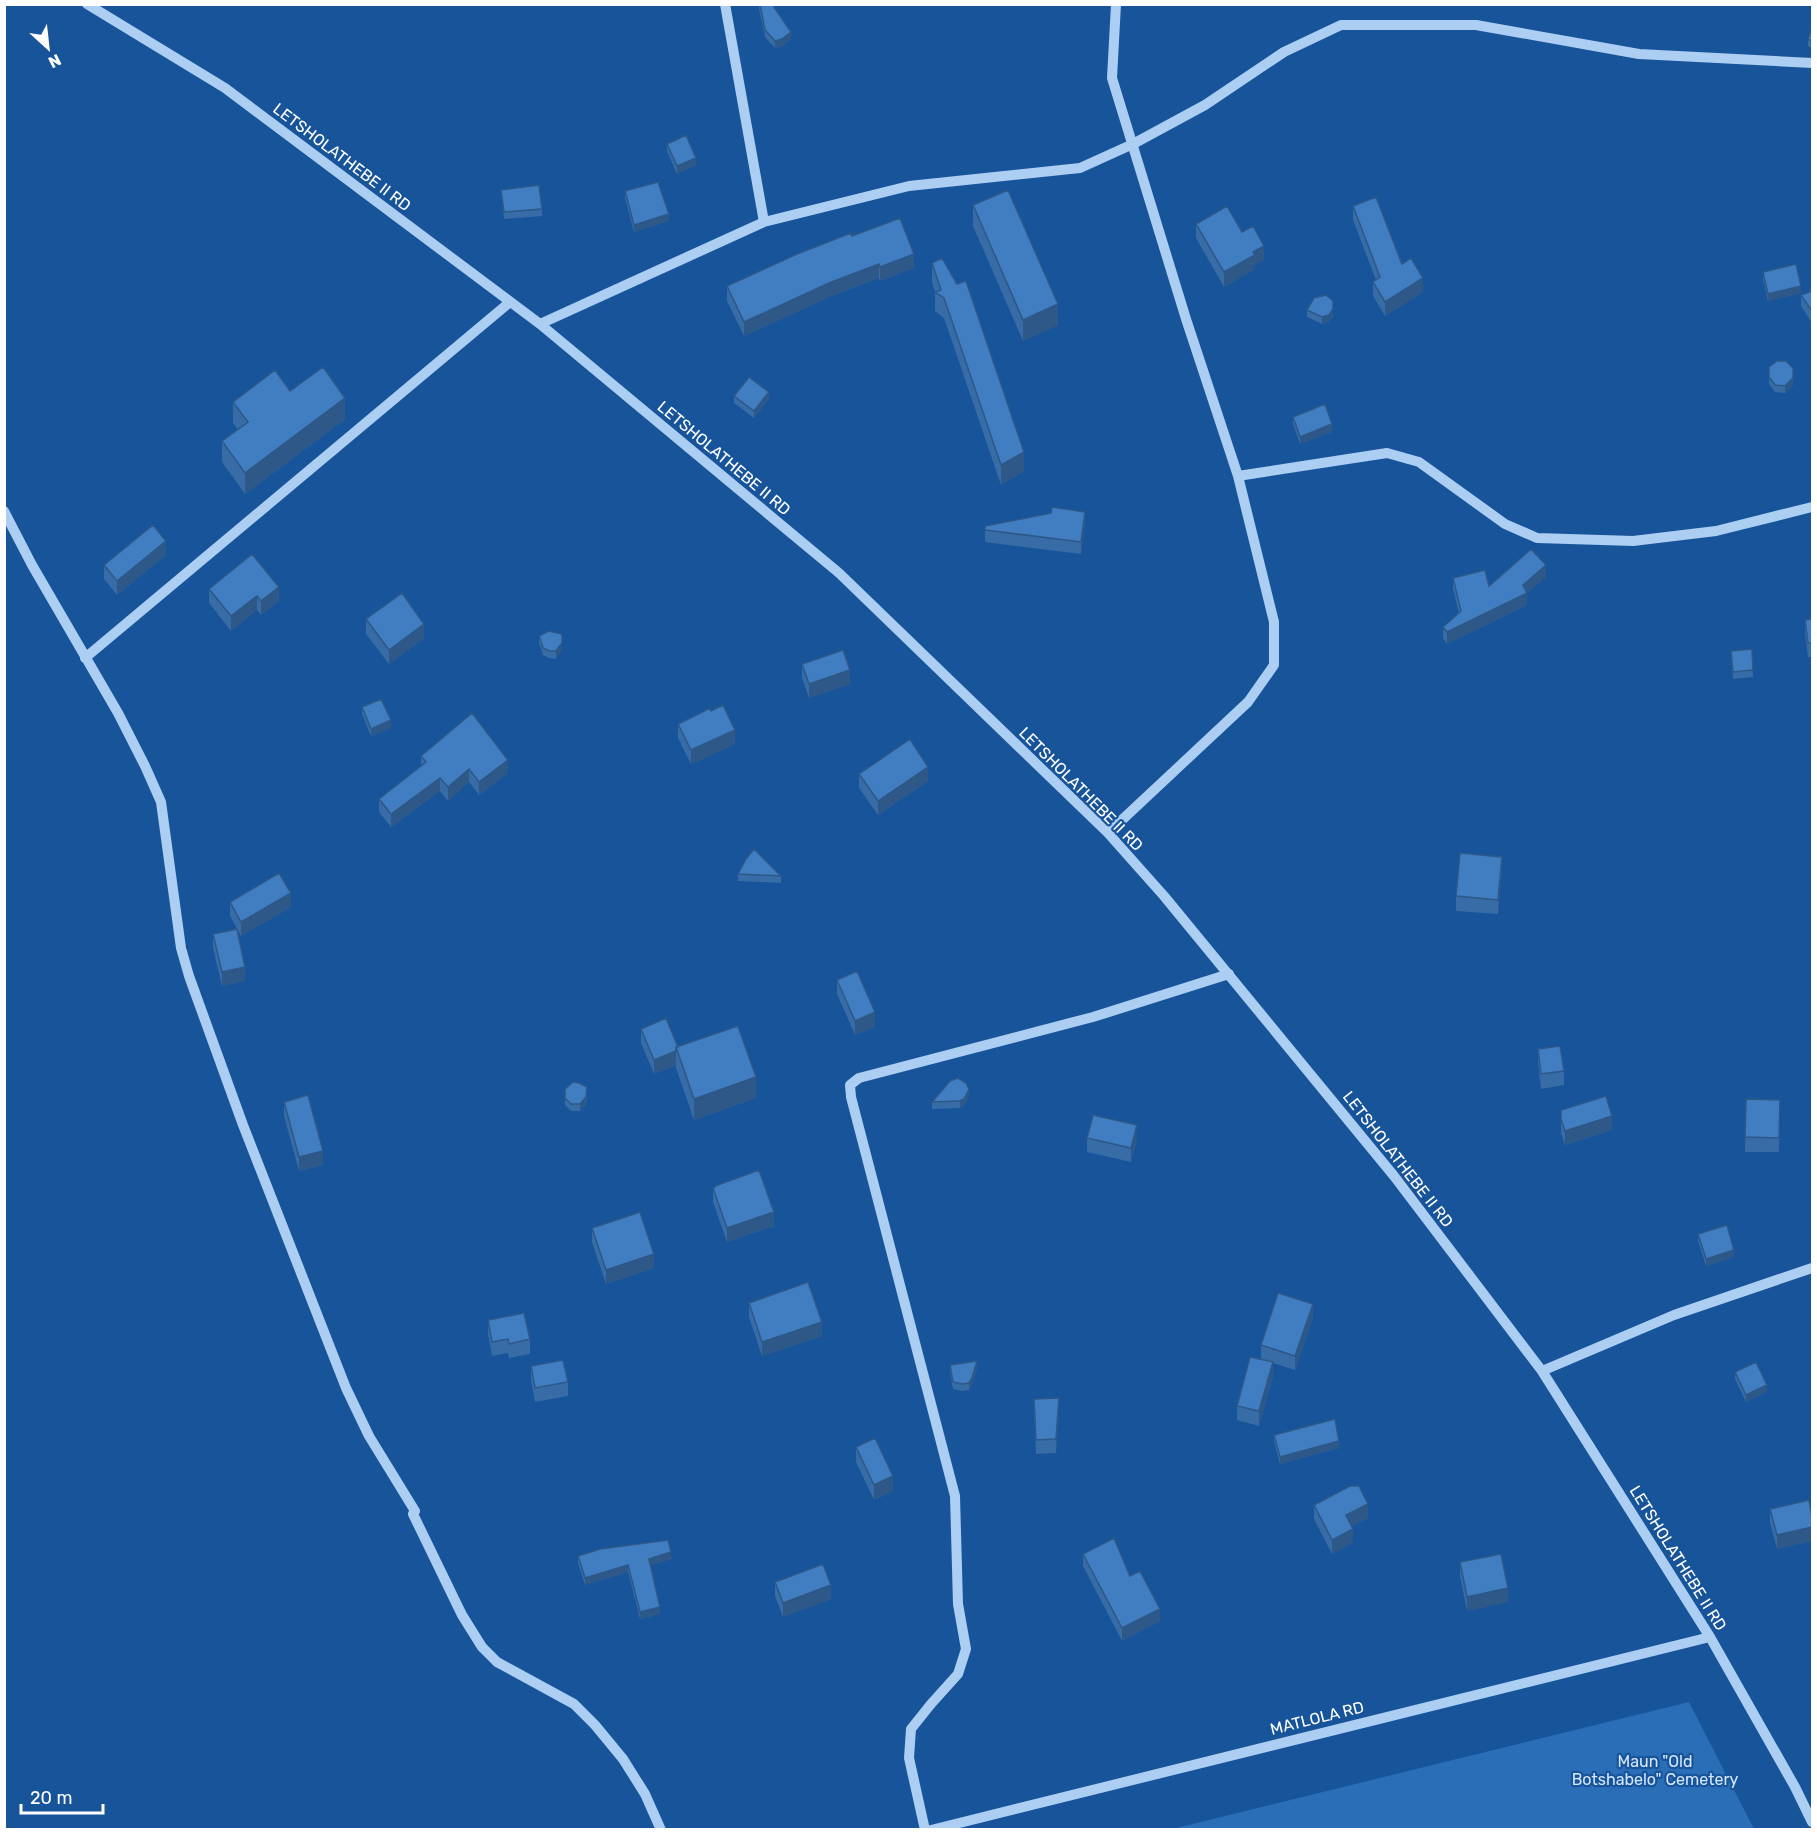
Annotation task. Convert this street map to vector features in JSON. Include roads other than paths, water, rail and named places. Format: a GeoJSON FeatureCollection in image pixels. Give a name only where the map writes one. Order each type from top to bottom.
{"type":"FeatureCollection","features":[{"type":"Feature","properties":{"kind":"street","name":"LETSHOLATHEBE II RD"},"geometry":{"type":"LineString","coordinates":[[87,4],[225,88],[540,324],[839,573],[1108,833],[1164,896],[1394,1176],[1542,1371],[1710,1636],[1812,1822]]}},
{"type":"Feature","properties":{"kind":"street"},"geometry":{"type":"LineString","coordinates":[[725,4],[764,222]]}},
{"type":"Feature","properties":{"kind":"street"},"geometry":{"type":"LineString","coordinates":[[1108,833],[1248,702],[1274,665],[1274,622],[1238,476],[1186,319],[1112,78],[1116,4]]}},
{"type":"Feature","properties":{"kind":"street"},"geometry":{"type":"LineString","coordinates":[[540,324],[764,222],[909,186],[1080,168],[1133,144],[1205,105],[1284,52],[1341,25],[1476,25],[1639,54],[1812,63]]}},
{"type":"Feature","properties":{"kind":"street"},"geometry":{"type":"LineString","coordinates":[[85,658],[510,302]]}},
{"type":"Feature","properties":{"kind":"street"},"geometry":{"type":"LineString","coordinates":[[1238,476],[1388,453],[1419,462],[1505,524],[1537,538],[1633,541],[1716,531],[1812,507]]}},
{"type":"Feature","properties":{"kind":"street"},"geometry":{"type":"LineString","coordinates":[[4,512],[118,713],[161,802],[181,948],[189,976],[281,1224],[346,1388],[369,1436],[415,1511],[413,1514],[462,1615],[482,1647],[497,1662],[574,1704],[595,1725],[623,1759],[645,1794],[661,1830]]}},
{"type":"Feature","properties":{"kind":"street"},"geometry":{"type":"LineString","coordinates":[[925,1830],[909,1758],[911,1729],[958,1674],[966,1649],[958,1604],[955,1496],[857,1120],[850,1085],[859,1078],[1093,1017],[1229,974]]}},
{"type":"Feature","properties":{"kind":"street"},"geometry":{"type":"LineString","coordinates":[[1542,1371],[1674,1315],[1812,1268]]}},
{"type":"Feature","properties":{"kind":"street","name":"MATLOLA RD"},"geometry":{"type":"LineString","coordinates":[[931,1830],[1710,1636]]}},
{"type":"Feature","properties":{"kind":"park label","name":"Maun \"Old Botshabelo\" Cemetery"},"geometry":{"type":"Point","coordinates":[1655,1770]}}]}
